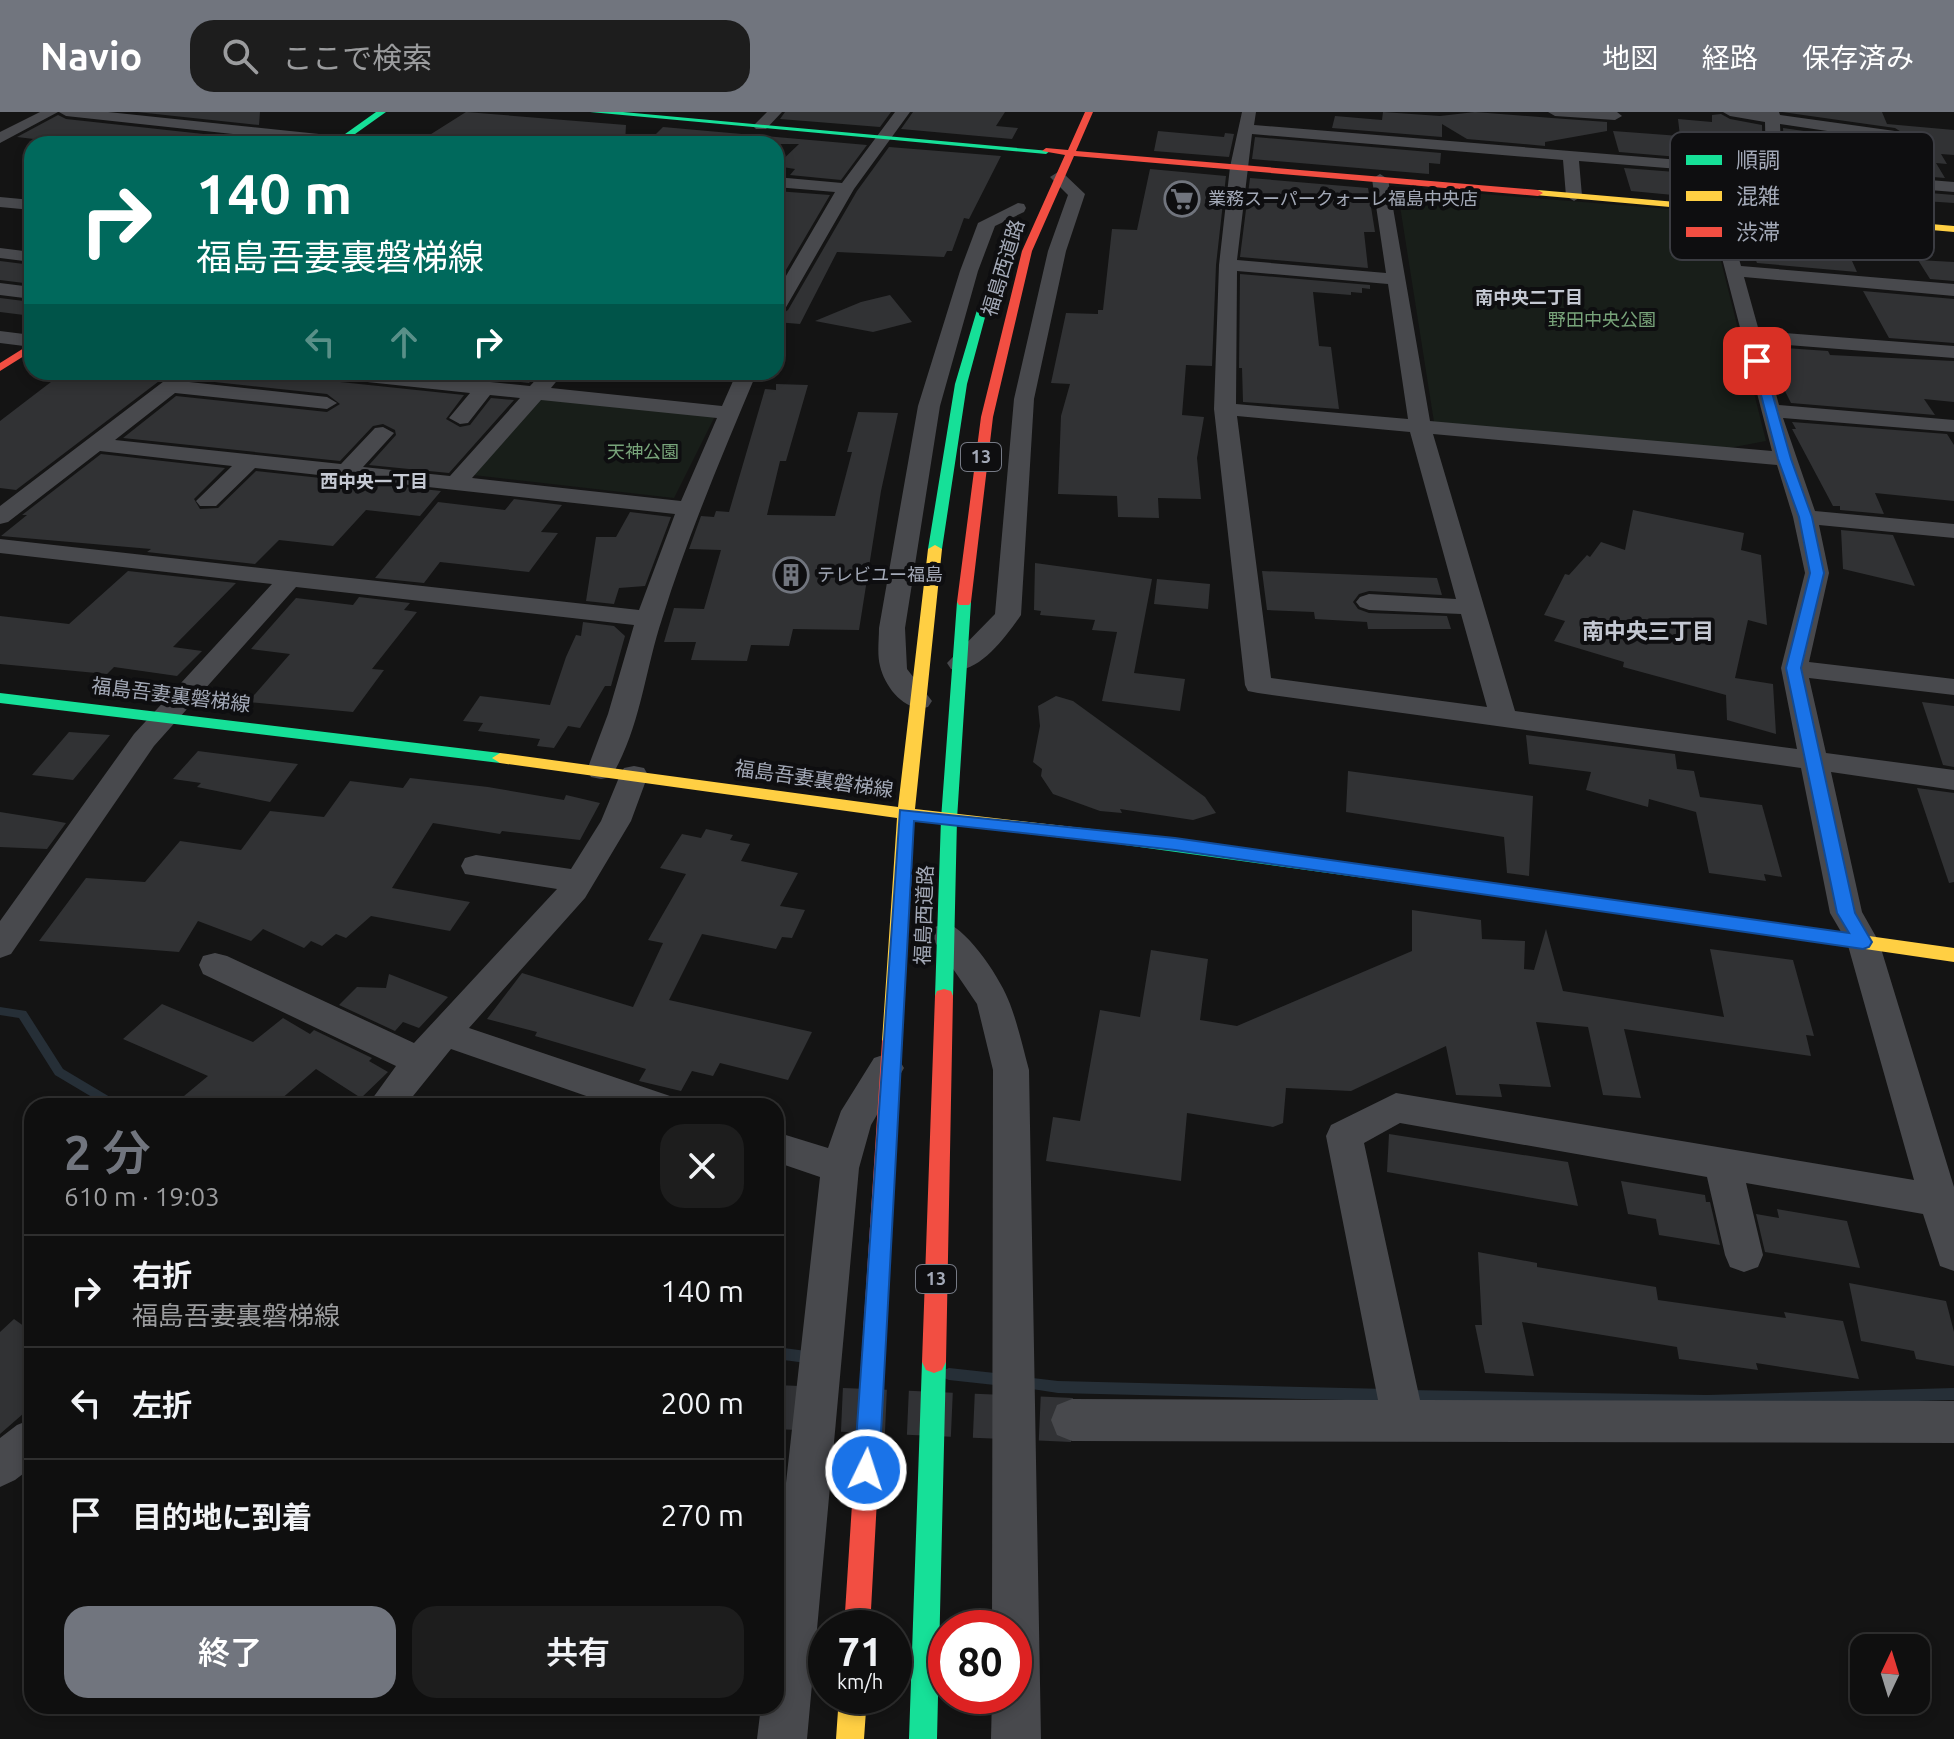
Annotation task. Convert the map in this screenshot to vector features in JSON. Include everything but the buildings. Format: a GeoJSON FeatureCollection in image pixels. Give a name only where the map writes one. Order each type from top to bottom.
{"type":"FeatureCollection","features":[{"type":"Feature","properties":{"kind":"main road"},"geometry":{"type":"LineString","coordinates":[[347,136],[382,112]]}},
{"type":"Feature","properties":{"kind":"main road"},"geometry":{"type":"LineString","coordinates":[[594,112],[1670,204]]}},
{"type":"Feature","properties":{"kind":"main road","name":"福島西道路"},"geometry":{"type":"LineString","coordinates":[[923,1739],[949,819],[966,577],[992,387],[1027,251],[1089,112]]}},
{"type":"Feature","properties":{"kind":"main road","name":"福島西道路"},"geometry":{"type":"LineString","coordinates":[[1007,233],[1021,201]]}},
{"type":"Feature","properties":{"kind":"main road"},"geometry":{"type":"LineString","coordinates":[[1934,227],[1954,229]]}},
{"type":"Feature","properties":{"kind":"main road","name":"福島西道路"},"geometry":{"type":"LineString","coordinates":[[858,1610],[906,814],[932,570],[961,384],[989,285]]}},
{"type":"Feature","properties":{"kind":"main road"},"geometry":{"type":"LineString","coordinates":[[0,368],[24,350]]}},
{"type":"Feature","properties":{"kind":"main road","name":"福島吾妻裏磐梯線"},"geometry":{"type":"LineString","coordinates":[[0,698],[601,770],[906,814],[1175,844],[1954,955]]}},
{"type":"Feature","properties":{"kind":"main road"},"geometry":{"type":"LineString","coordinates":[[850,1739],[852,1714]]}},
{"type":"Feature","properties":{"kind":"street"},"geometry":{"type":"LineString","coordinates":[[0,138],[51,112]]}},
{"type":"Feature","properties":{"kind":"street"},"geometry":{"type":"LineString","coordinates":[[66,112],[282,136]]}},
{"type":"Feature","properties":{"kind":"street"},"geometry":{"type":"LineString","coordinates":[[761,126],[775,112]]}},
{"type":"Feature","properties":{"kind":"street"},"geometry":{"type":"LineString","coordinates":[[784,295],[846,188],[903,112]]}},
{"type":"Feature","properties":{"kind":"street"},"geometry":{"type":"LineString","coordinates":[[1249,112],[1238,167],[1228,265],[1225,409],[1258,685],[1954,780]]}},
{"type":"Feature","properties":{"kind":"street"},"geometry":{"type":"LineString","coordinates":[[1555,112],[1670,152]]}},
{"type":"Feature","properties":{"kind":"street"},"geometry":{"type":"LineString","coordinates":[[1730,112],[1772,114],[1853,132]]}},
{"type":"Feature","properties":{"kind":"street"},"geometry":{"type":"LineString","coordinates":[[1822,112],[1898,121],[1898,132]]}},
{"type":"Feature","properties":{"kind":"street"},"geometry":{"type":"LineString","coordinates":[[1244,129],[1571,156],[1619,133]]}},
{"type":"Feature","properties":{"kind":"street"},"geometry":{"type":"LineString","coordinates":[[225,136],[235,130]]}},
{"type":"Feature","properties":{"kind":"street"},"geometry":{"type":"LineString","coordinates":[[0,144],[21,147]]}},
{"type":"Feature","properties":{"kind":"street"},"geometry":{"type":"LineString","coordinates":[[1571,156],[1574,196]]}},
{"type":"Feature","properties":{"kind":"street"},"geometry":{"type":"LineString","coordinates":[[960,663],[995,632],[1008,615],[1024,399],[1057,251],[1077,194],[1058,177]]}},
{"type":"Feature","properties":{"kind":"street"},"geometry":{"type":"LineString","coordinates":[[1380,179],[1420,428],[1503,717]]}},
{"type":"Feature","properties":{"kind":"street"},"geometry":{"type":"LineString","coordinates":[[1934,182],[1954,187]]}},
{"type":"Feature","properties":{"kind":"street"},"geometry":{"type":"LineString","coordinates":[[784,183],[846,188]]}},
{"type":"Feature","properties":{"kind":"street"},"geometry":{"type":"LineString","coordinates":[[918,701],[896,680],[892,628],[929,406],[969,271],[987,223],[1021,201]]}},
{"type":"Feature","properties":{"kind":"street"},"geometry":{"type":"LineString","coordinates":[[0,202],[24,204]]}},
{"type":"Feature","properties":{"kind":"street"},"geometry":{"type":"LineString","coordinates":[[0,253],[24,255]]}},
{"type":"Feature","properties":{"kind":"street"},"geometry":{"type":"LineString","coordinates":[[1731,260],[1770,411],[1805,517],[1817,573],[1794,668],[1846,913],[1863,942],[1947,1201],[1954,1254]]}},
{"type":"Feature","properties":{"kind":"street"},"geometry":{"type":"LineString","coordinates":[[1228,265],[1395,279]]}},
{"type":"Feature","properties":{"kind":"street"},"geometry":{"type":"LineString","coordinates":[[1734,271],[1954,290]]}},
{"type":"Feature","properties":{"kind":"street"},"geometry":{"type":"LineString","coordinates":[[0,289],[24,292]]}},
{"type":"Feature","properties":{"kind":"street"},"geometry":{"type":"LineString","coordinates":[[1751,336],[1954,352]]}},
{"type":"Feature","properties":{"kind":"street"},"geometry":{"type":"LineString","coordinates":[[0,337],[24,342]]}},
{"type":"Feature","properties":{"kind":"street"},"geometry":{"type":"LineString","coordinates":[[0,517],[178,380]]}},
{"type":"Feature","properties":{"kind":"street"},"geometry":{"type":"LineString","coordinates":[[408,380],[729,413]]}},
{"type":"Feature","properties":{"kind":"street"},"geometry":{"type":"LineString","coordinates":[[456,483],[547,380]]}},
{"type":"Feature","properties":{"kind":"street"},"geometry":{"type":"LineString","coordinates":[[601,770],[613,746],[648,619],[689,509],[743,380]]}},
{"type":"Feature","properties":{"kind":"street"},"geometry":{"type":"LineString","coordinates":[[170,386],[327,403]]}},
{"type":"Feature","properties":{"kind":"street"},"geometry":{"type":"LineString","coordinates":[[460,418],[485,388]]}},
{"type":"Feature","properties":{"kind":"street"},"geometry":{"type":"LineString","coordinates":[[1225,409],[1784,459]]}},
{"type":"Feature","properties":{"kind":"street"},"geometry":{"type":"LineString","coordinates":[[1770,411],[1954,426]]}},
{"type":"Feature","properties":{"kind":"street"},"geometry":{"type":"LineString","coordinates":[[347,471],[383,433]]}},
{"type":"Feature","properties":{"kind":"street"},"geometry":{"type":"LineString","coordinates":[[95,444],[689,509]]}},
{"type":"Feature","properties":{"kind":"street"},"geometry":{"type":"LineString","coordinates":[[208,501],[250,461]]}},
{"type":"Feature","properties":{"kind":"street"},"geometry":{"type":"LineString","coordinates":[[1805,517],[1954,531]]}},
{"type":"Feature","properties":{"kind":"street"},"geometry":{"type":"LineString","coordinates":[[0,546],[648,619]]}},
{"type":"Feature","properties":{"kind":"street"},"geometry":{"type":"LineString","coordinates":[[0,946],[14,904],[144,740],[290,579]]}},
{"type":"Feature","properties":{"kind":"street"},"geometry":{"type":"LineString","coordinates":[[1369,602],[1471,607]]}},
{"type":"Feature","properties":{"kind":"street"},"geometry":{"type":"LineString","coordinates":[[1794,668],[1954,687]]}},
{"type":"Feature","properties":{"kind":"street"},"geometry":{"type":"LineString","coordinates":[[391,1098],[419,1061],[579,881],[616,821],[634,775]]}},
{"type":"Feature","properties":{"kind":"street"},"geometry":{"type":"LineString","coordinates":[[476,866],[579,881]]}},
{"type":"Feature","properties":{"kind":"street"},"geometry":{"type":"LineString","coordinates":[[946,935],[969,963],[993,1002],[1011,1070],[1016,1739]]}},
{"type":"Feature","properties":{"kind":"street"},"geometry":{"type":"LineString","coordinates":[[215,965],[419,1061]]}},
{"type":"Feature","properties":{"kind":"street"},"geometry":{"type":"LineString","coordinates":[[444,1033],[634,1098]]}},
{"type":"Feature","properties":{"kind":"street"},"geometry":{"type":"LineString","coordinates":[[782,1739],[840,1168],[854,1122],[891,1058]]}},
{"type":"Feature","properties":{"kind":"street"},"geometry":{"type":"LineString","coordinates":[[1398,1398],[1344,1136],[1396,1108],[1947,1201]]}},
{"type":"Feature","properties":{"kind":"street"},"geometry":{"type":"LineString","coordinates":[[784,1150],[840,1168]]}},
{"type":"Feature","properties":{"kind":"street"},"geometry":{"type":"LineString","coordinates":[[1723,1164],[1744,1255]]}},
{"type":"Feature","properties":{"kind":"street"},"geometry":{"type":"LineString","coordinates":[[1072,1420],[1398,1398],[1954,1422]]}},
{"type":"Feature","properties":{"kind":"street"},"geometry":{"type":"LineString","coordinates":[[0,1465],[24,1446]]}},
{"type":"Feature","properties":{"kind":"green space","name":"野田中央公園"},"geometry":{"type":"Polygon","coordinates":[[[1397,187],[1670,209],[1670,260],[1721,260],[1766,441],[1729,448],[1434,422],[1397,187]]]}},
{"type":"Feature","properties":{"kind":"green space","name":"天神公園"},"geometry":{"type":"Polygon","coordinates":[[[541,398],[715,416],[674,498],[473,475],[541,398]]]}},
{"type":"Feature","properties":{"kind":"waterway"},"geometry":{"type":"LineString","coordinates":[[0,1011],[22,1014],[59,1072],[103,1098]]}},
{"type":"Feature","properties":{"kind":"waterway"},"geometry":{"type":"LineString","coordinates":[[784,1354],[814,1358]]}},
{"type":"Feature","properties":{"kind":"waterway"},"geometry":{"type":"LineString","coordinates":[[949,1374],[1004,1380]]}},
{"type":"Feature","properties":{"kind":"waterway"},"geometry":{"type":"LineString","coordinates":[[1024,1383],[1058,1387],[1388,1395]]}},
{"type":"Feature","properties":{"kind":"waterway"},"geometry":{"type":"LineString","coordinates":[[1408,1396],[1707,1401],[1954,1394]]}},
{"type":"Feature","properties":{"kind":"tunnel"},"geometry":{"type":"LineString","coordinates":[[784,1407],[1072,1420]]}},
{"type":"Feature","properties":{"kind":"traffic: fast"},"geometry":{"type":"LineString","coordinates":[[347,136],[382,112]]}},
{"type":"Feature","properties":{"kind":"traffic: fast"},"geometry":{"type":"LineString","coordinates":[[594,112],[1046,151]]}},
{"type":"Feature","properties":{"kind":"traffic: fast"},"geometry":{"type":"LineString","coordinates":[[935,549],[961,384],[982,310]]}},
{"type":"Feature","properties":{"kind":"traffic: fast"},"geometry":{"type":"LineString","coordinates":[[944,996],[949,819],[964,602]]}},
{"type":"Feature","properties":{"kind":"traffic: fast"},"geometry":{"type":"LineString","coordinates":[[0,698],[500,758]]}},
{"type":"Feature","properties":{"kind":"traffic: fast"},"geometry":{"type":"LineString","coordinates":[[1073,833],[1175,844],[1619,907]]}},
{"type":"Feature","properties":{"kind":"traffic: fast"},"geometry":{"type":"LineString","coordinates":[[923,1739],[934,1362]]}},
{"type":"Feature","properties":{"kind":"traffic: slow"},"geometry":{"type":"LineString","coordinates":[[1538,193],[1670,204]]}},
{"type":"Feature","properties":{"kind":"traffic: slow"},"geometry":{"type":"LineString","coordinates":[[1934,227],[1954,229]]}},
{"type":"Feature","properties":{"kind":"traffic: slow"},"geometry":{"type":"LineString","coordinates":[[892,1041],[906,814],[935,549]]}},
{"type":"Feature","properties":{"kind":"traffic: slow"},"geometry":{"type":"LineString","coordinates":[[500,758],[906,814],[1073,833]]}},
{"type":"Feature","properties":{"kind":"traffic: slow"},"geometry":{"type":"LineString","coordinates":[[1619,907],[1954,955]]}},
{"type":"Feature","properties":{"kind":"traffic: slow"},"geometry":{"type":"LineString","coordinates":[[850,1739],[852,1714]]}},
{"type":"Feature","properties":{"kind":"traffic: jam"},"geometry":{"type":"LineString","coordinates":[[964,602],[987,417],[1027,251],[1089,112]]}},
{"type":"Feature","properties":{"kind":"traffic: jam"},"geometry":{"type":"LineString","coordinates":[[1046,151],[1538,193]]}},
{"type":"Feature","properties":{"kind":"traffic: jam"},"geometry":{"type":"LineString","coordinates":[[0,368],[24,352]]}},
{"type":"Feature","properties":{"kind":"traffic: jam"},"geometry":{"type":"LineString","coordinates":[[934,1362],[944,996]]}},
{"type":"Feature","properties":{"kind":"traffic: jam"},"geometry":{"type":"LineString","coordinates":[[858,1610],[892,1041]]}},
{"type":"Feature","properties":{"kind":"place","name":"業務スーパークォーレ福島中央店"},"geometry":{"type":"Point","coordinates":[1182,199]}},
{"type":"Feature","properties":{"kind":"place","name":"テレビユー福島"},"geometry":{"type":"Point","coordinates":[791,575]}},
{"type":"Feature","properties":{"kind":"district","name":"南中央二丁目"},"geometry":{"type":"Point","coordinates":[1529,298]}},
{"type":"Feature","properties":{"kind":"district","name":"西中央一丁目"},"geometry":{"type":"Point","coordinates":[374,482]}},
{"type":"Feature","properties":{"kind":"district","name":"南中央三丁目"},"geometry":{"type":"Point","coordinates":[1648,631]}},
{"type":"Feature","properties":{"kind":"route"},"geometry":{"type":"LineString","coordinates":[[866,1470],[906,814],[1175,844],[1863,942],[1846,913],[1794,668],[1817,573],[1805,517],[1784,459],[1757,361]]}}]}
